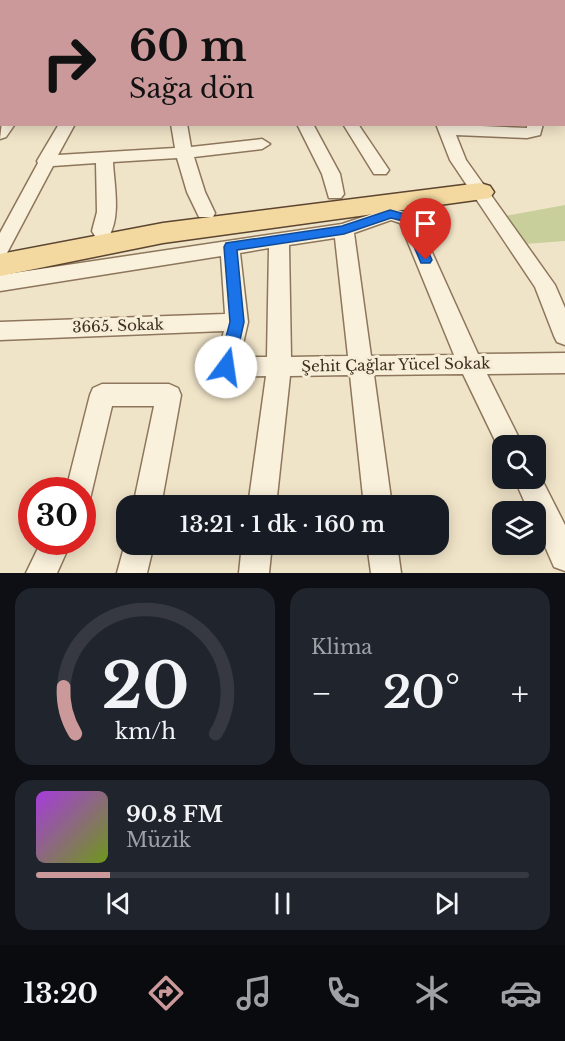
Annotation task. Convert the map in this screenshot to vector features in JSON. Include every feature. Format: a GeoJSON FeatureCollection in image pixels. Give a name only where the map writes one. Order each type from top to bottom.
{"type":"FeatureCollection","features":[{"type":"Feature","properties":{"kind":"main road"},"geometry":{"type":"LineString","coordinates":[[0,249],[206,213],[469,176]]}},
{"type":"Feature","properties":{"kind":"main road"},"geometry":{"type":"LineString","coordinates":[[0,265],[469,176]]}},
{"type":"Feature","properties":{"kind":"street"},"geometry":{"type":"LineString","coordinates":[[0,249],[17,223],[45,161],[66,126]]}},
{"type":"Feature","properties":{"kind":"street"},"geometry":{"type":"LineString","coordinates":[[179,126],[183,153],[199,200],[206,213]]}},
{"type":"Feature","properties":{"kind":"street"},"geometry":{"type":"LineString","coordinates":[[306,126],[331,174],[335,194]]}},
{"type":"Feature","properties":{"kind":"street"},"geometry":{"type":"LineString","coordinates":[[351,126],[380,170]]}},
{"type":"Feature","properties":{"kind":"street"},"geometry":{"type":"LineString","coordinates":[[444,127],[516,133],[534,132],[535,126]]}},
{"type":"Feature","properties":{"kind":"street"},"geometry":{"type":"LineString","coordinates":[[444,127],[469,176],[545,285],[565,336]]}},
{"type":"Feature","properties":{"kind":"street"},"geometry":{"type":"LineString","coordinates":[[45,161],[183,153],[262,144]]}},
{"type":"Feature","properties":{"kind":"street"},"geometry":{"type":"LineString","coordinates":[[102,231],[106,212],[105,158]]}},
{"type":"Feature","properties":{"kind":"street"},"geometry":{"type":"LineString","coordinates":[[0,283],[344,230],[390,214],[408,219],[470,364],[505,435]]}},
{"type":"Feature","properties":{"kind":"street"},"geometry":{"type":"LineString","coordinates":[[344,230],[377,495]]}},
{"type":"Feature","properties":{"kind":"street"},"geometry":{"type":"LineString","coordinates":[[263,495],[279,367],[279,240]]}},
{"type":"Feature","properties":{"kind":"street"},"geometry":{"type":"LineString","coordinates":[[230,247],[237,322]]}},
{"type":"Feature","properties":{"kind":"street","name":"Şehit Çağlar Yücel Sokak"},"geometry":{"type":"LineString","coordinates":[[237,322],[226,367],[565,363]]}},
{"type":"Feature","properties":{"kind":"street","name":"3665. Sokak"},"geometry":{"type":"LineString","coordinates":[[0,331],[237,322]]}},
{"type":"Feature","properties":{"kind":"street"},"geometry":{"type":"LineString","coordinates":[[83,477],[102,395],[169,395],[149,495]]}},
{"type":"Feature","properties":{"kind":"street"},"geometry":{"type":"LineString","coordinates":[[532,489],[565,556]]}},
{"type":"Feature","properties":{"kind":"street"},"geometry":{"type":"LineString","coordinates":[[41,573],[50,555]]}},
{"type":"Feature","properties":{"kind":"street"},"geometry":{"type":"LineString","coordinates":[[132,573],[136,555]]}},
{"type":"Feature","properties":{"kind":"street"},"geometry":{"type":"LineString","coordinates":[[254,573],[256,555]]}},
{"type":"Feature","properties":{"kind":"street"},"geometry":{"type":"LineString","coordinates":[[384,555],[386,573]]}},
{"type":"Feature","properties":{"kind":"green space"},"geometry":{"type":"Polygon","coordinates":[[[565,205],[565,241],[525,244],[505,216],[565,205]]]}},
{"type":"Feature","properties":{"kind":"route"},"geometry":{"type":"LineString","coordinates":[[226,367],[237,322],[230,247],[344,230],[390,214],[408,219],[426,260]]}}]}
